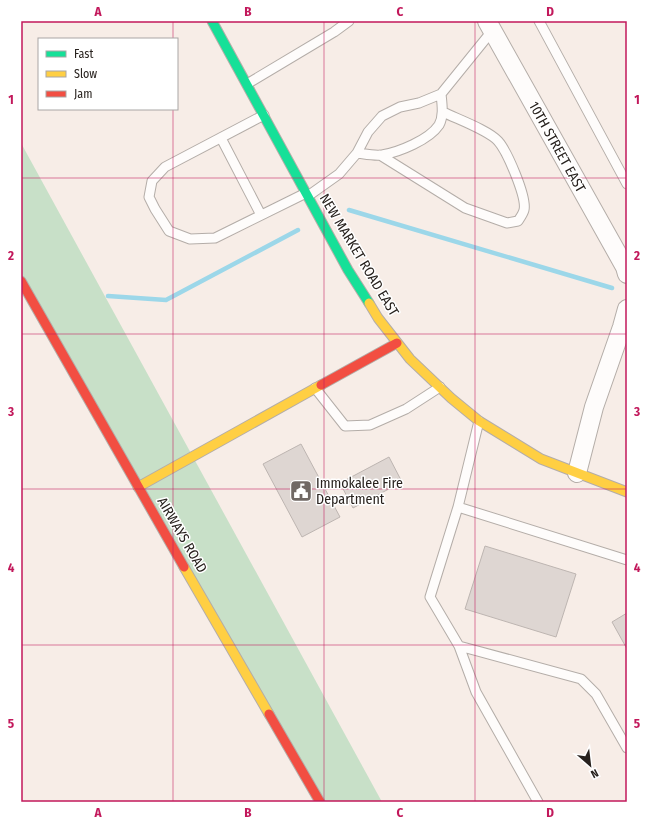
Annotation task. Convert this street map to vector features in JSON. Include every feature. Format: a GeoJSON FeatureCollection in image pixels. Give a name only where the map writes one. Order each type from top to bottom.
{"type":"FeatureCollection","features":[{"type":"Feature","properties":{"kind":"street","name":"NEW MARKET ROAD EAST"},"geometry":{"type":"LineString","coordinates":[[212,21],[348,270],[378,318],[410,359],[479,421],[541,459],[627,492]]}},
{"type":"Feature","properties":{"kind":"street","name":"10TH STREET EAST"},"geometry":{"type":"LineString","coordinates":[[490,26],[625,267],[627,274]]}},
{"type":"Feature","properties":{"kind":"street","name":"AIRWAYS ROAD"},"geometry":{"type":"LineString","coordinates":[[21,282],[320,802]]}},
{"type":"Feature","properties":{"kind":"street"},"geometry":{"type":"LineString","coordinates":[[577,473],[594,407],[627,309]]}},
{"type":"Feature","properties":{"kind":"street"},"geometry":{"type":"LineString","coordinates":[[138,487],[397,343]]}},
{"type":"Feature","properties":{"kind":"lane"},"geometry":{"type":"LineString","coordinates":[[247,84],[334,32],[349,21]]}},
{"type":"Feature","properties":{"kind":"lane"},"geometry":{"type":"LineString","coordinates":[[539,21],[627,184]]}},
{"type":"Feature","properties":{"kind":"lane"},"geometry":{"type":"LineString","coordinates":[[264,115],[165,167],[152,181],[149,197],[169,231],[190,239],[215,238],[260,215],[307,194],[339,174],[357,153],[368,132],[382,116],[400,107],[419,103],[441,94],[490,26]]}},
{"type":"Feature","properties":{"kind":"lane"},"geometry":{"type":"LineString","coordinates":[[357,153],[380,155],[401,150],[426,137],[439,125],[443,112],[441,94]]}},
{"type":"Feature","properties":{"kind":"lane"},"geometry":{"type":"LineString","coordinates":[[380,155],[465,208],[506,224],[518,221],[524,210],[523,194],[507,155],[497,141],[478,128],[443,112]]}},
{"type":"Feature","properties":{"kind":"lane"},"geometry":{"type":"LineString","coordinates":[[220,138],[260,215]]}},
{"type":"Feature","properties":{"kind":"lane"},"geometry":{"type":"LineString","coordinates":[[315,388],[345,426],[370,425],[406,409],[440,387]]}},
{"type":"Feature","properties":{"kind":"lane"},"geometry":{"type":"LineString","coordinates":[[479,421],[458,507],[430,597],[459,646],[476,692],[538,802]]}},
{"type":"Feature","properties":{"kind":"lane"},"geometry":{"type":"LineString","coordinates":[[458,507],[627,560]]}},
{"type":"Feature","properties":{"kind":"lane"},"geometry":{"type":"LineString","coordinates":[[459,646],[581,679],[596,694],[627,748]]}},
{"type":"Feature","properties":{"kind":"green space"},"geometry":{"type":"Polygon","coordinates":[[[21,143],[382,802],[320,802],[21,284],[21,143]]]}},
{"type":"Feature","properties":{"kind":"building","name":"Immokalee Fire Department"},"geometry":{"type":"Polygon","coordinates":[[[301,444],[340,517],[302,537],[263,464],[301,444]]]}},
{"type":"Feature","properties":{"kind":"building"},"geometry":{"type":"Polygon","coordinates":[[[389,457],[402,482],[353,508],[340,483],[389,457]]]}},
{"type":"Feature","properties":{"kind":"building"},"geometry":{"type":"Polygon","coordinates":[[[485,546],[576,574],[556,637],[465,609],[485,546]]]}},
{"type":"Feature","properties":{"kind":"building"},"geometry":{"type":"Polygon","coordinates":[[[627,613],[627,649],[612,622],[627,613]]]}},
{"type":"Feature","properties":{"kind":"waterway"},"geometry":{"type":"LineString","coordinates":[[349,210],[612,288]]}},
{"type":"Feature","properties":{"kind":"waterway"},"geometry":{"type":"LineString","coordinates":[[108,296],[166,300],[298,230]]}},
{"type":"Feature","properties":{"kind":"traffic: fast"},"geometry":{"type":"LineString","coordinates":[[212,21],[348,270],[369,303]]}},
{"type":"Feature","properties":{"kind":"traffic: slow"},"geometry":{"type":"LineString","coordinates":[[369,303],[378,318],[410,359],[451,398],[479,421],[541,459],[627,492]]}},
{"type":"Feature","properties":{"kind":"traffic: slow"},"geometry":{"type":"LineString","coordinates":[[138,487],[321,385]]}},
{"type":"Feature","properties":{"kind":"traffic: slow"},"geometry":{"type":"LineString","coordinates":[[184,567],[269,714]]}},
{"type":"Feature","properties":{"kind":"traffic: jam"},"geometry":{"type":"LineString","coordinates":[[21,281],[184,567]]}},
{"type":"Feature","properties":{"kind":"traffic: jam"},"geometry":{"type":"LineString","coordinates":[[321,385],[397,343]]}},
{"type":"Feature","properties":{"kind":"traffic: jam"},"geometry":{"type":"LineString","coordinates":[[269,714],[320,802]]}},
{"type":"Feature","properties":{"kind":"place","name":"Immokalee Fire Department"},"geometry":{"type":"Point","coordinates":[301,491]}}]}
